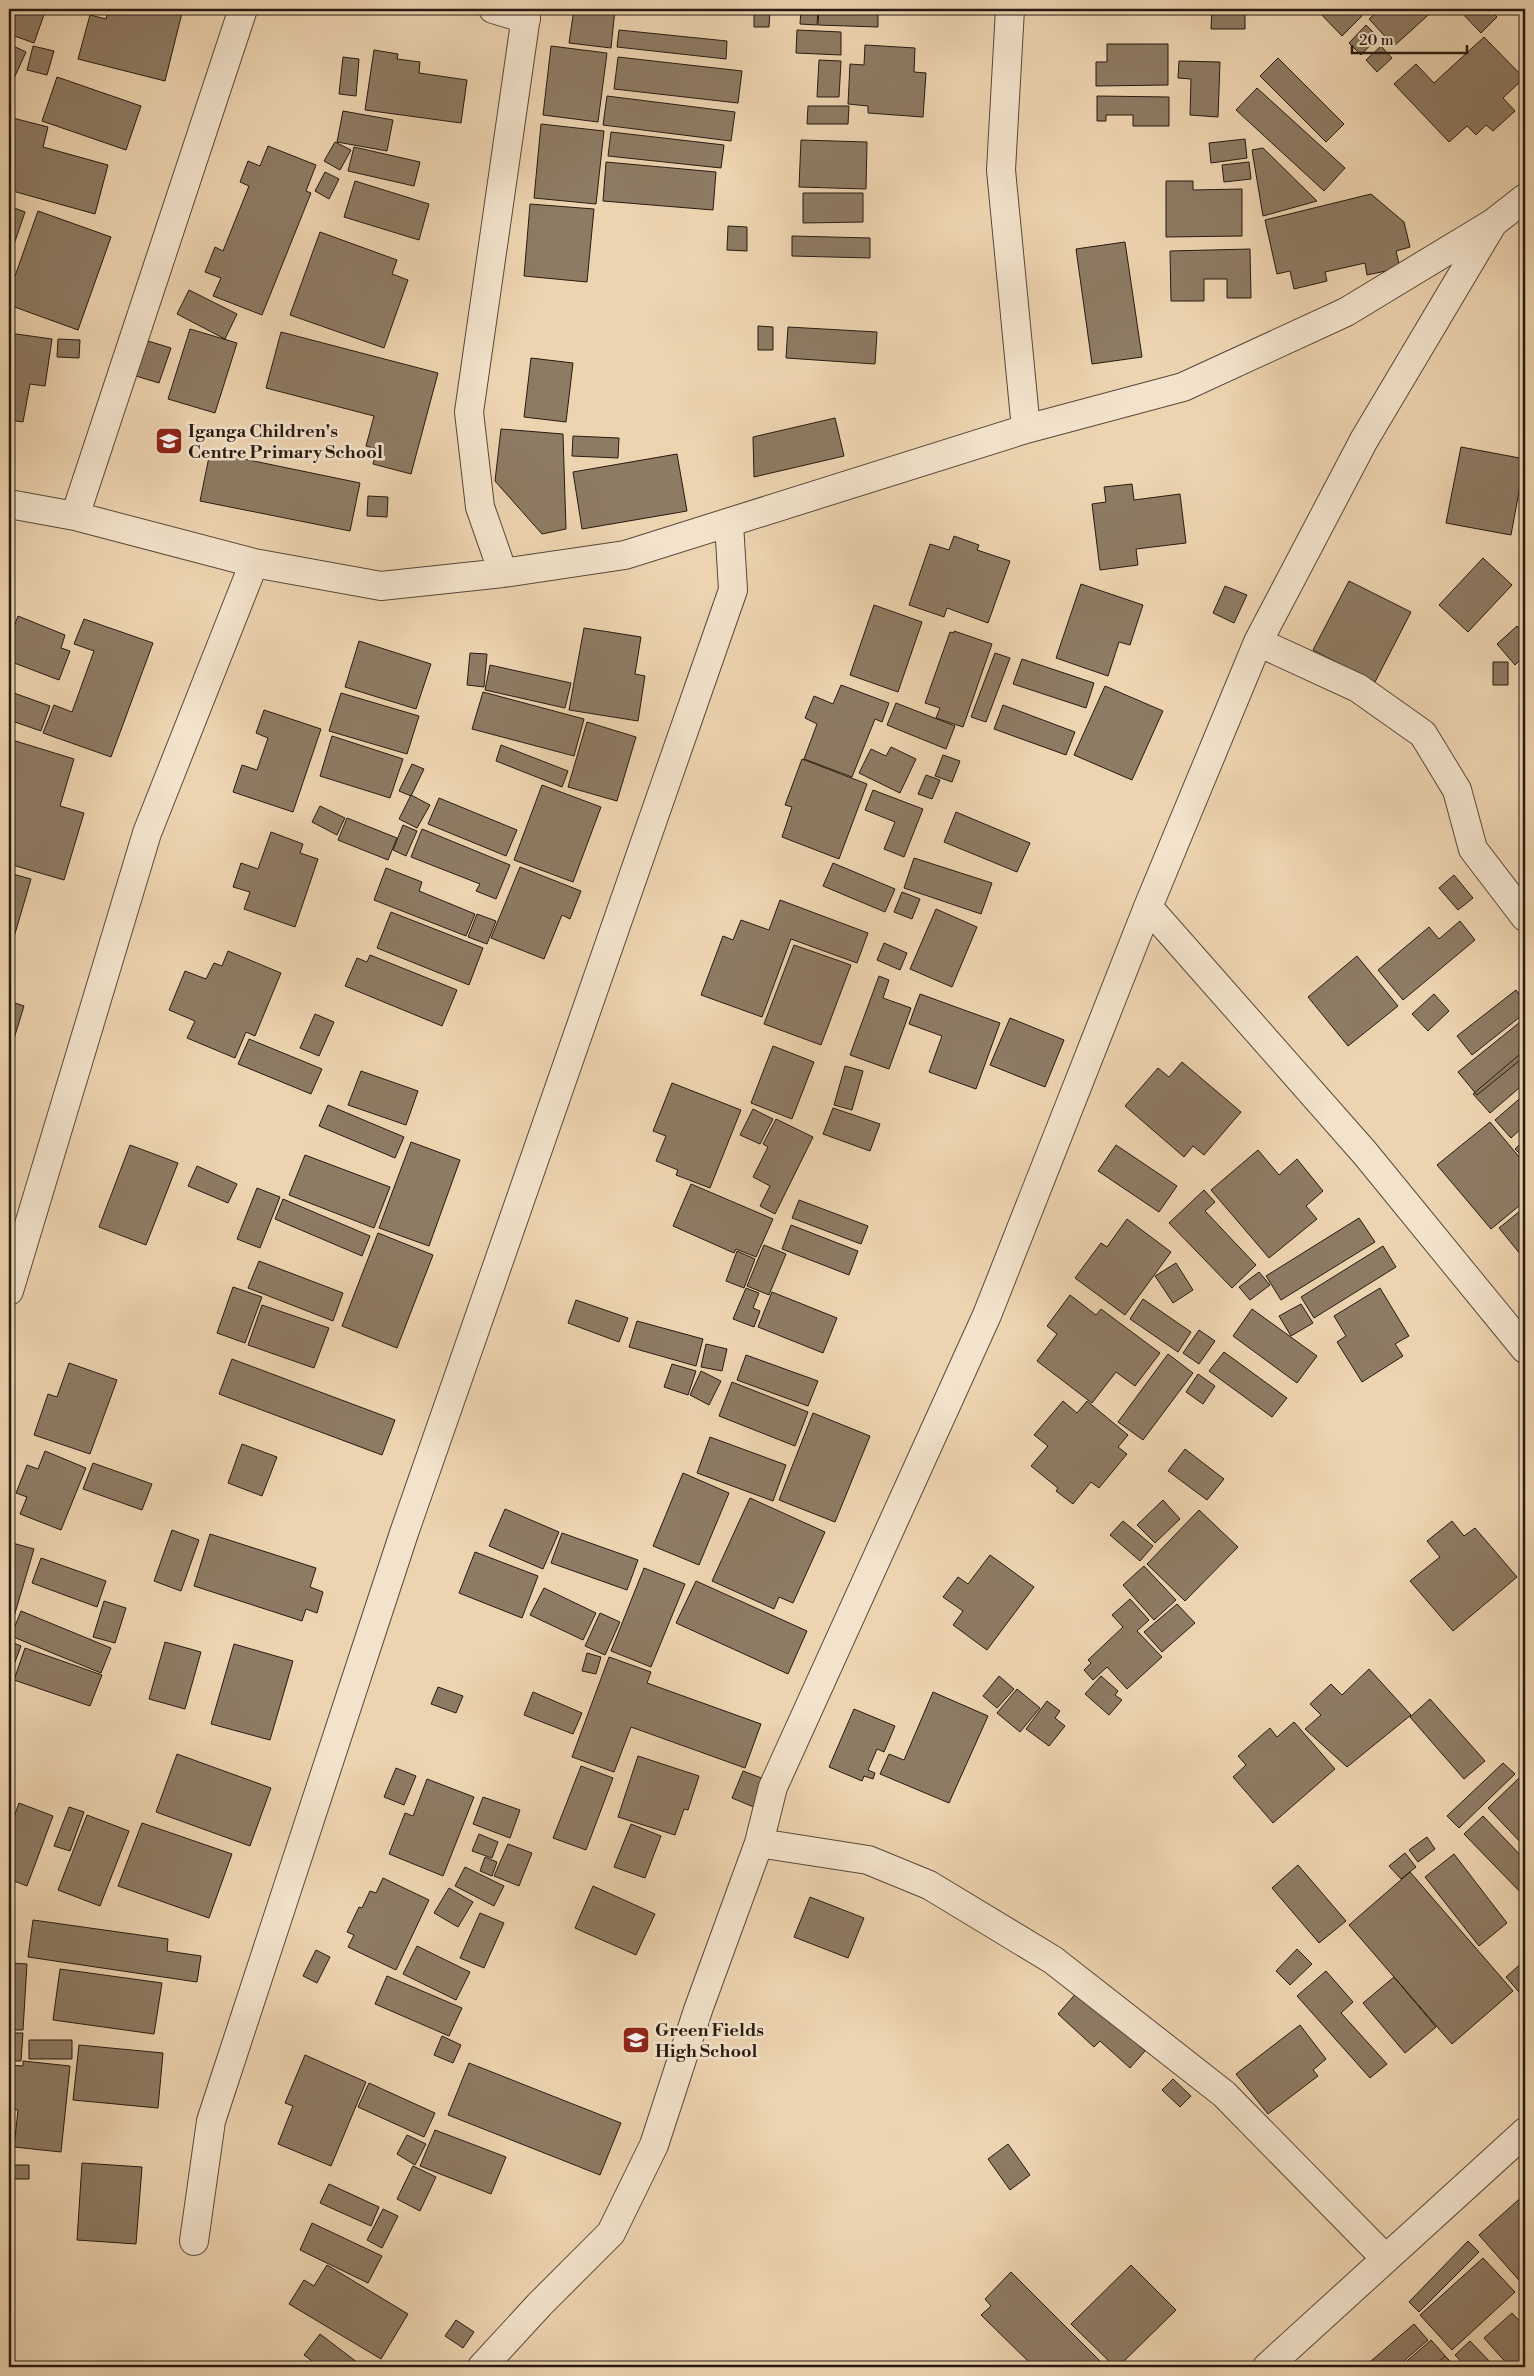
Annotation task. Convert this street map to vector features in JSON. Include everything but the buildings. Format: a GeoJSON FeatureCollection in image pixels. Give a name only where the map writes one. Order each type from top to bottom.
{"type":"FeatureCollection","features":[{"type":"Feature","properties":{"kind":"street"},"geometry":{"type":"LineString","coordinates":[[75,516],[243,9]]}},
{"type":"Feature","properties":{"kind":"street"},"geometry":{"type":"LineString","coordinates":[[493,9],[526,14],[469,412],[480,507],[503,573]]}},
{"type":"Feature","properties":{"kind":"street"},"geometry":{"type":"LineString","coordinates":[[1010,9],[1001,170],[1026,429]]}},
{"type":"Feature","properties":{"kind":"street"},"geometry":{"type":"LineString","coordinates":[[9,504],[75,516],[254,563],[381,586],[503,573],[625,555],[1026,429],[1183,387],[1346,312],[1493,223],[1525,198]]}},
{"type":"Feature","properties":{"kind":"street"},"geometry":{"type":"LineString","coordinates":[[482,2367],[539,2305],[611,2233],[654,2146],[698,2010],[759,1843],[773,1788],[987,1315],[1148,907],[1258,642],[1364,440],[1493,223]]}},
{"type":"Feature","properties":{"kind":"street"},"geometry":{"type":"LineString","coordinates":[[194,2241],[211,2121],[404,1534],[733,590],[729,522]]}},
{"type":"Feature","properties":{"kind":"street"},"geometry":{"type":"LineString","coordinates":[[9,1291],[147,833],[254,563]]}},
{"type":"Feature","properties":{"kind":"street"},"geometry":{"type":"LineString","coordinates":[[1258,642],[1358,688],[1423,734],[1457,790],[1473,849],[1525,917]]}},
{"type":"Feature","properties":{"kind":"street"},"geometry":{"type":"LineString","coordinates":[[1148,907],[1364,1152],[1525,1349]]}},
{"type":"Feature","properties":{"kind":"street"},"geometry":{"type":"LineString","coordinates":[[759,1843],[868,1860],[929,1885],[1053,1960],[1224,2094],[1385,2258]]}},
{"type":"Feature","properties":{"kind":"street"},"geometry":{"type":"LineString","coordinates":[[1267,2367],[1525,2132]]}},
{"type":"Feature","properties":{"kind":"place","name":"Iganga Children's Centre Primary School"},"geometry":{"type":"Point","coordinates":[169,441]}},
{"type":"Feature","properties":{"kind":"place","name":"Green Fields High School"},"geometry":{"type":"Point","coordinates":[636,2040]}}]}
